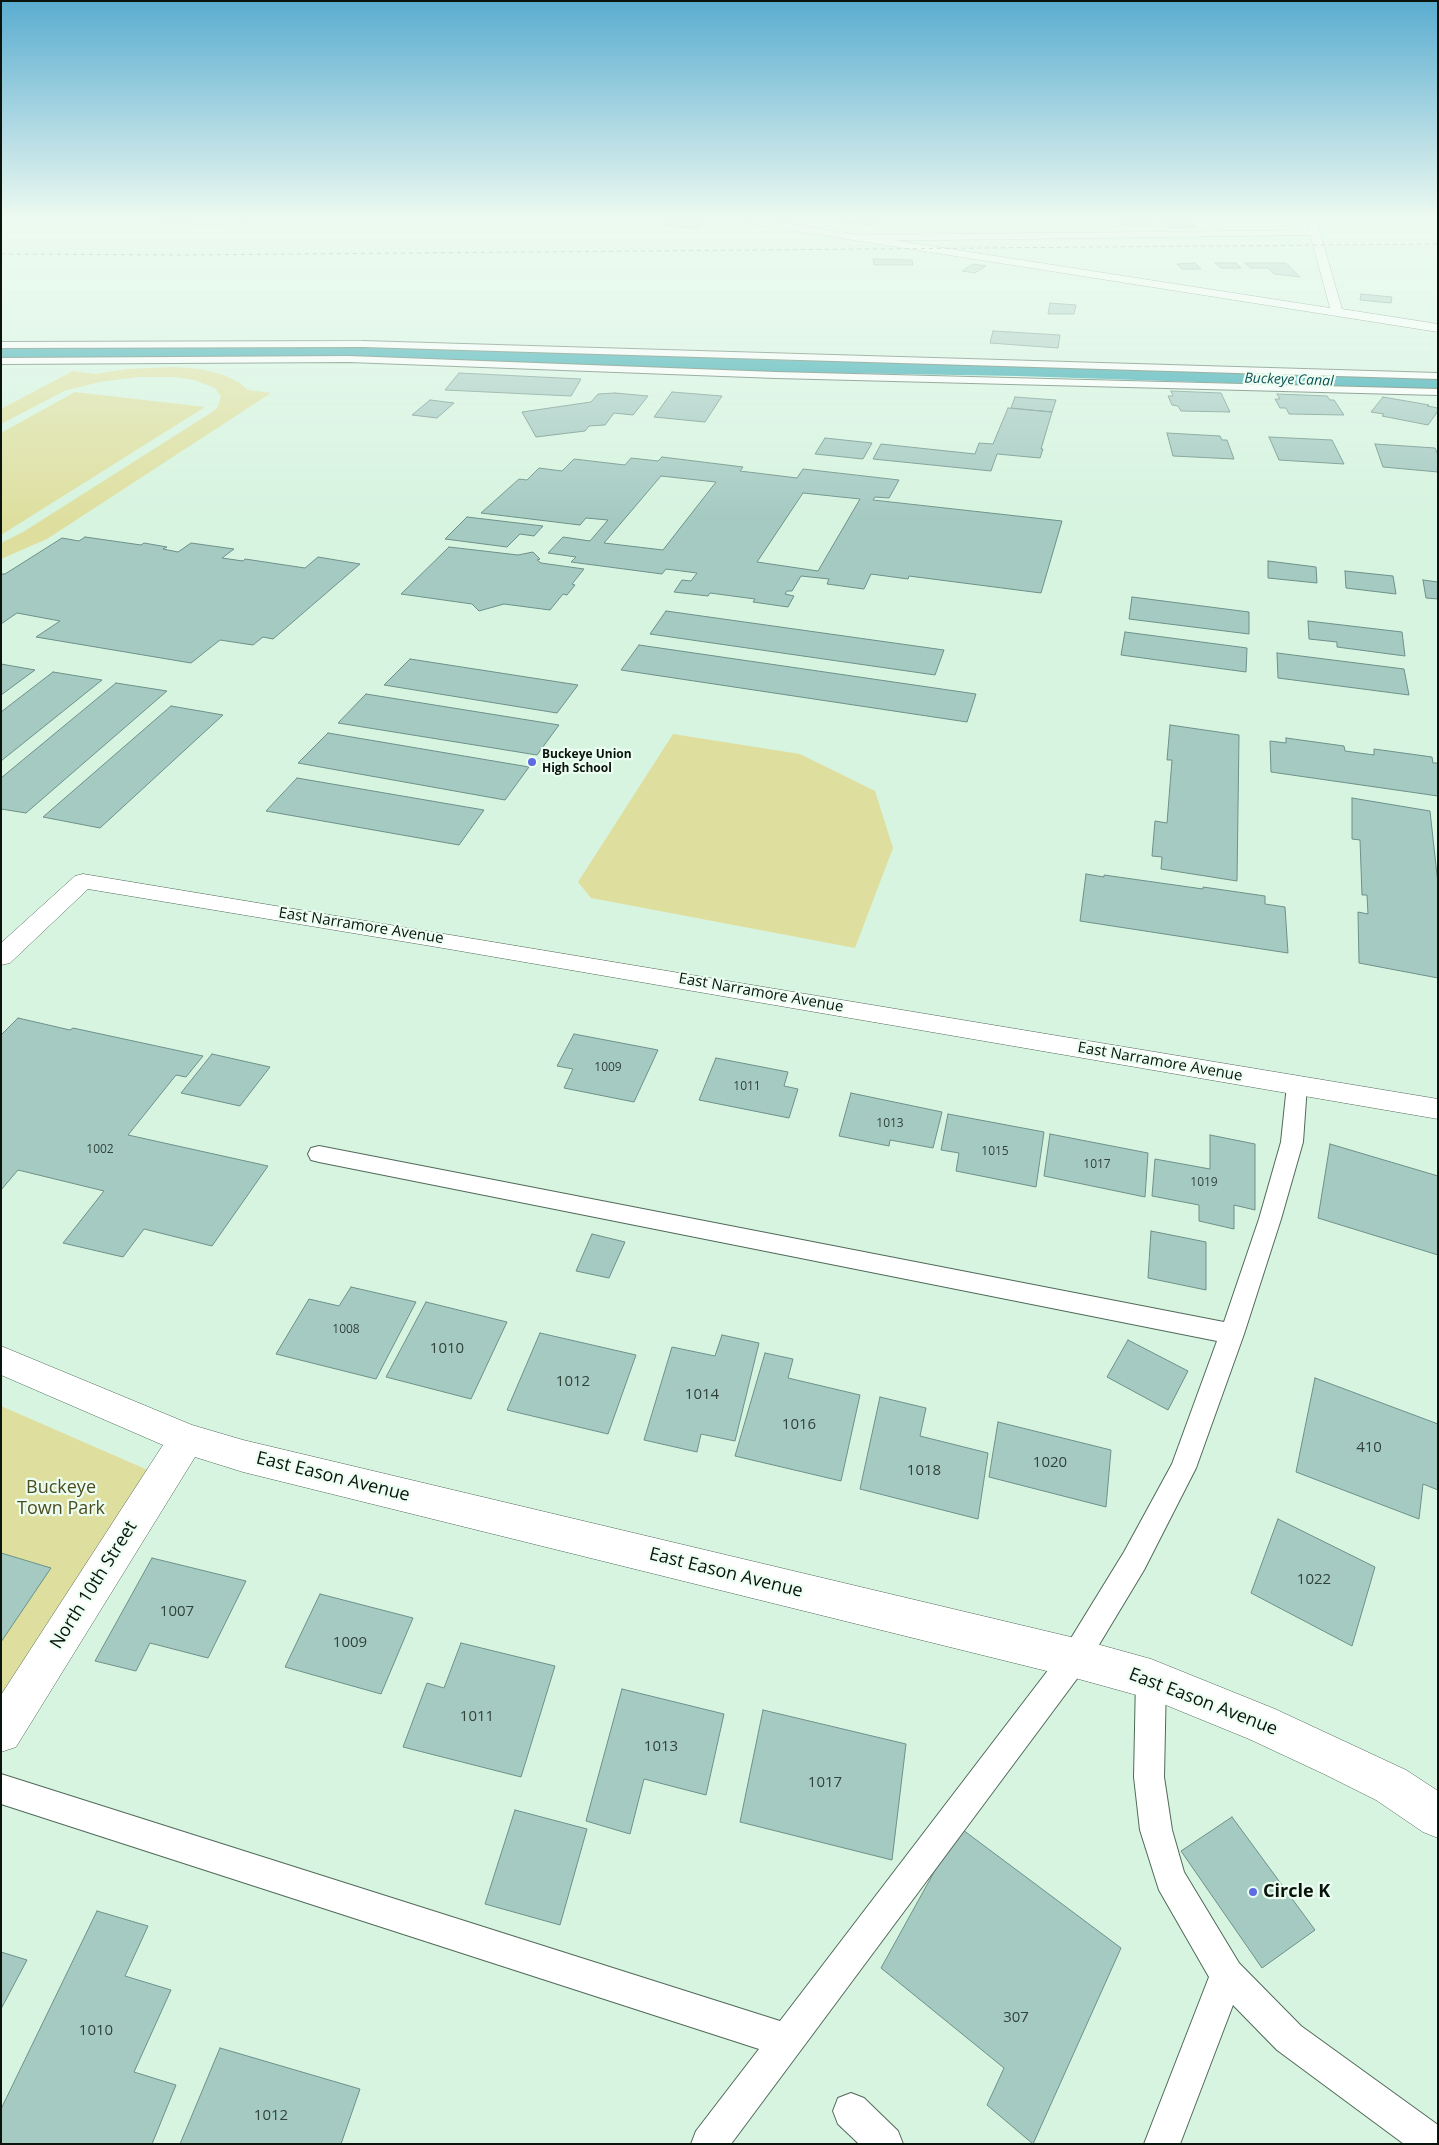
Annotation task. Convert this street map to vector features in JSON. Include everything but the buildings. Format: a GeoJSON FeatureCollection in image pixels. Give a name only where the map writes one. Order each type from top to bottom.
{"type":"FeatureCollection","features":[{"type":"Feature","properties":{"kind":"street"},"geometry":{"type":"LineString","coordinates":[[1378,319],[1438,328]]}},
{"type":"Feature","properties":{"kind":"street","name":"East Narramore Avenue"},"geometry":{"type":"LineString","coordinates":[[1,956],[83,881],[457,942],[1438,1109]]}},
{"type":"Feature","properties":{"kind":"street","name":"East Eason Avenue"},"geometry":{"type":"LineString","coordinates":[[1,1360],[187,1439],[243,1456],[1075,1658],[1152,1679],[1261,1723],[1339,1759],[1391,1785],[1438,1817]]}},
{"type":"Feature","properties":{"kind":"street","name":"North 10th Street"},"geometry":{"type":"LineString","coordinates":[[1,1732],[187,1439]]}},
{"type":"Feature","properties":{"kind":"lane"},"geometry":{"type":"LineString","coordinates":[[1,345],[364,344],[1438,376]]}},
{"type":"Feature","properties":{"kind":"lane"},"geometry":{"type":"LineString","coordinates":[[1,361],[349,359],[776,375],[1438,392]]}},
{"type":"Feature","properties":{"kind":"lane"},"geometry":{"type":"LineString","coordinates":[[709,2144],[1075,1658],[1134,1561],[1182,1468],[1232,1334],[1270,1219],[1292,1142],[1297,1085]]}},
{"type":"Feature","properties":{"kind":"lane"},"geometry":{"type":"LineString","coordinates":[[319,1154],[1232,1334]]}},
{"type":"Feature","properties":{"kind":"lane"},"geometry":{"type":"LineString","coordinates":[[1152,1679],[1149,1777],[1156,1830],[1170,1879],[1227,1975],[1289,2038],[1434,2144]]}},
{"type":"Feature","properties":{"kind":"lane"},"geometry":{"type":"LineString","coordinates":[[1,1789],[787,2041]]}},
{"type":"Feature","properties":{"kind":"lane"},"geometry":{"type":"LineString","coordinates":[[1162,2144],[1227,1975]]}},
{"type":"Feature","properties":{"kind":"lane"},"geometry":{"type":"LineString","coordinates":[[851,2111],[885,2144]]}},
{"type":"Feature","properties":{"kind":"green space"},"geometry":{"type":"Polygon","coordinates":[[[174,367],[200,369],[224,375],[240,383],[248,390],[271,393],[47,539],[1,559],[1,543],[23,532],[209,414],[217,408],[221,397],[215,388],[194,380],[175,377],[138,377],[99,382],[64,391],[1,424],[1,409],[73,371],[95,374],[127,369],[174,367]]]}},
{"type":"Feature","properties":{"kind":"green space"},"geometry":{"type":"Polygon","coordinates":[[[75,392],[205,407],[1,535],[1,433],[75,392]]]}},
{"type":"Feature","properties":{"kind":"green space"},"geometry":{"type":"Polygon","coordinates":[[[673,734],[800,754],[875,791],[893,848],[855,948],[591,898],[578,882],[673,734]]]}},
{"type":"Feature","properties":{"kind":"green space","name":"Buckeye Town Park"},"geometry":{"type":"Polygon","coordinates":[[[1,1406],[150,1471],[1,1696],[1,1406]]]}},
{"type":"Feature","properties":{"kind":"waterway","name":"Buckeye Canal"},"geometry":{"type":"LineString","coordinates":[[1,353],[355,351],[776,366],[1018,370],[1438,384]]}},
{"type":"Feature","properties":{"kind":"place","name":"Buckeye Union High School"},"geometry":{"type":"Point","coordinates":[532,762]}},
{"type":"Feature","properties":{"kind":"place","name":"Circle K"},"geometry":{"type":"Point","coordinates":[1253,1892]}}]}
